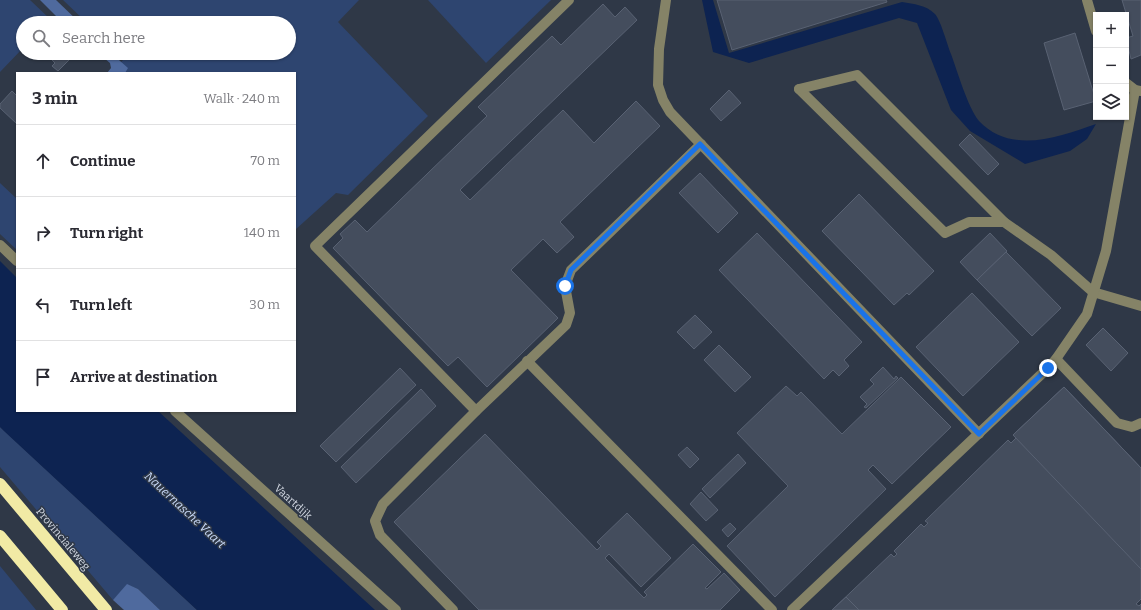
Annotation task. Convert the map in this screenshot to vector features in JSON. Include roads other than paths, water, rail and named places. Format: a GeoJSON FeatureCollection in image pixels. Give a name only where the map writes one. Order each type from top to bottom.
{"type":"FeatureCollection","features":[{"type":"Feature","properties":{"kind":"highway","name":"Provincialeweg"},"geometry":{"type":"LineString","coordinates":[[0,484],[106,610]]}},
{"type":"Feature","properties":{"kind":"highway"},"geometry":{"type":"LineString","coordinates":[[0,536],[62,610]]}},
{"type":"Feature","properties":{"kind":"street"},"geometry":{"type":"LineString","coordinates":[[476,411],[315,246],[569,0]]}},
{"type":"Feature","properties":{"kind":"street"},"geometry":{"type":"LineString","coordinates":[[666,0],[659,48],[658,85],[663,100],[670,112],[979,434]]}},
{"type":"Feature","properties":{"kind":"street"},"geometry":{"type":"LineString","coordinates":[[1086,0],[1093,22]]}},
{"type":"Feature","properties":{"kind":"street"},"geometry":{"type":"LineString","coordinates":[[1004,222],[969,222],[945,233],[799,89],[857,75],[1004,222],[1051,255],[1094,292],[1141,306]]}},
{"type":"Feature","properties":{"kind":"street"},"geometry":{"type":"LineString","coordinates":[[792,610],[979,434],[1056,359],[1087,314],[1106,252],[1138,91],[1128,84]]}},
{"type":"Feature","properties":{"kind":"street"},"geometry":{"type":"LineString","coordinates":[[453,610],[380,535],[375,520],[383,504],[527,361],[566,325],[570,313],[565,286],[571,270],[700,144]]}},
{"type":"Feature","properties":{"kind":"street"},"geometry":{"type":"LineString","coordinates":[[0,245],[16,260]]}},
{"type":"Feature","properties":{"kind":"street"},"geometry":{"type":"LineString","coordinates":[[1056,359],[1117,423],[1132,427],[1141,423]]}},
{"type":"Feature","properties":{"kind":"street"},"geometry":{"type":"LineString","coordinates":[[527,361],[772,610]]}},
{"type":"Feature","properties":{"kind":"street","name":"Vaartdijk"},"geometry":{"type":"LineString","coordinates":[[176,412],[396,610]]}},
{"type":"Feature","properties":{"kind":"water"},"geometry":{"type":"Polygon","coordinates":[[[702,0],[713,0],[729,53],[902,2],[920,5],[931,11],[937,17],[971,107],[979,121],[992,131],[1006,138],[1036,140],[1067,134],[1096,124],[1087,139],[1070,151],[1025,164],[970,131],[951,110],[917,23],[899,18],[749,63],[713,52],[702,0]]]}},
{"type":"Feature","properties":{"kind":"water","name":"Nauernasche Vaart"},"geometry":{"type":"Polygon","coordinates":[[[0,261],[16,277],[16,412],[159,412],[375,610],[197,610],[0,427],[0,261]]]}}]}
